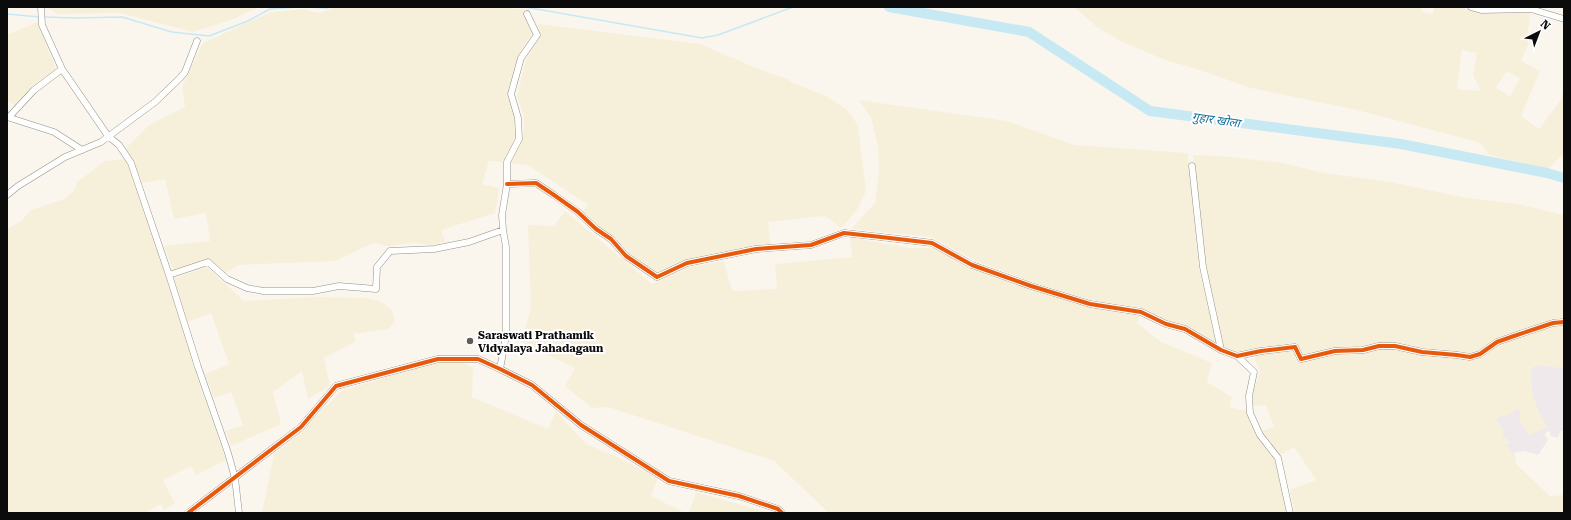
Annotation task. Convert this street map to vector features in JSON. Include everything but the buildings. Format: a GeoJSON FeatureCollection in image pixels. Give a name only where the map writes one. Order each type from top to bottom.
{"type":"FeatureCollection","features":[{"type":"Feature","properties":{"kind":"street"},"geometry":{"type":"LineString","coordinates":[[41,7],[42,25],[62,69],[108,136],[119,145],[131,162],[198,367],[228,453],[235,478],[239,513]]}},
{"type":"Feature","properties":{"kind":"street"},"geometry":{"type":"LineString","coordinates":[[1471,7],[1482,10],[1531,9],[1564,18]]}},
{"type":"Feature","properties":{"kind":"street"},"geometry":{"type":"LineString","coordinates":[[500,369],[506,336],[506,247],[502,215],[507,184],[507,162],[519,139],[518,118],[511,94],[521,58],[537,35],[527,14]]}},
{"type":"Feature","properties":{"kind":"street"},"geometry":{"type":"LineString","coordinates":[[7,195],[18,186],[64,157],[101,142],[155,102],[180,78],[188,66],[196,41]]}},
{"type":"Feature","properties":{"kind":"street"},"geometry":{"type":"LineString","coordinates":[[62,69],[34,90],[8,117],[54,132],[82,150]]}},
{"type":"Feature","properties":{"kind":"street"},"geometry":{"type":"LineString","coordinates":[[1192,166],[1203,267],[1221,350]]}},
{"type":"Feature","properties":{"kind":"street"},"geometry":{"type":"LineString","coordinates":[[507,184],[536,183],[578,212],[596,229],[611,239],[626,256],[657,277],[687,263],[756,249],[811,245],[844,233],[932,243],[972,265],[1031,286],[1090,304],[1141,312],[1166,324],[1185,329],[1221,350],[1237,356],[1254,372],[1250,396],[1250,413],[1260,435],[1278,458],[1290,513]]}},
{"type":"Feature","properties":{"kind":"street"},"geometry":{"type":"LineString","coordinates":[[169,275],[208,262],[227,280],[247,288],[263,291],[313,291],[339,286],[376,289],[377,267],[390,251],[434,249],[469,242],[503,230]]}},
{"type":"Feature","properties":{"kind":"street"},"geometry":{"type":"LineString","coordinates":[[1237,356],[1261,351],[1295,347],[1301,359],[1335,351],[1363,350],[1379,346],[1395,346],[1422,352],[1458,354],[1470,357],[1480,354],[1497,342],[1507,338],[1553,323],[1564,322]]}},
{"type":"Feature","properties":{"kind":"street"},"geometry":{"type":"LineString","coordinates":[[188,513],[301,427],[336,386],[438,359],[478,359],[532,385],[581,425],[669,481],[739,496],[778,509],[782,513]]}},
{"type":"Feature","properties":{"kind":"shaded area"},"geometry":{"type":"Polygon","coordinates":[[[47,7],[259,7],[231,20],[193,32],[120,13],[57,14],[47,7]]]}},
{"type":"Feature","properties":{"kind":"shaded area"},"geometry":{"type":"Polygon","coordinates":[[[334,7],[502,7],[525,10],[533,32],[519,54],[509,91],[516,119],[517,138],[504,162],[489,161],[482,184],[499,188],[495,213],[441,230],[445,242],[432,245],[415,243],[389,246],[373,243],[335,261],[238,265],[226,273],[210,259],[173,270],[164,246],[210,241],[206,213],[174,219],[165,179],[143,183],[126,148],[149,125],[185,107],[182,87],[203,43],[271,12],[303,9],[320,13],[334,7]]]}},
{"type":"Feature","properties":{"kind":"shaded area"},"geometry":{"type":"Polygon","coordinates":[[[1074,7],[1422,7],[1421,12],[1433,14],[1434,7],[1457,7],[1482,13],[1530,13],[1527,35],[1529,43],[1521,61],[1540,71],[1521,116],[1539,129],[1560,101],[1564,88],[1564,157],[1561,156],[1548,169],[1489,155],[1481,143],[1357,110],[1251,88],[1165,60],[1122,42],[1097,27],[1074,7]],[[1462,50],[1457,89],[1481,91],[1473,75],[1477,53],[1462,50]],[[1506,71],[1496,88],[1510,96],[1520,78],[1506,71]]]}},
{"type":"Feature","properties":{"kind":"shaded area"},"geometry":{"type":"Polygon","coordinates":[[[37,22],[56,69],[31,87],[15,106],[7,100],[7,35],[37,22]]]}},
{"type":"Feature","properties":{"kind":"shaded area"},"geometry":{"type":"Polygon","coordinates":[[[538,24],[700,44],[826,96],[846,109],[858,125],[866,191],[857,210],[841,228],[825,216],[768,222],[771,247],[722,254],[658,274],[630,254],[612,236],[581,213],[588,205],[528,165],[510,163],[523,139],[524,117],[517,96],[526,60],[539,38],[538,24]]]}},
{"type":"Feature","properties":{"kind":"shaded area"},"geometry":{"type":"Polygon","coordinates":[[[859,100],[1007,121],[1075,145],[1188,153],[1199,268],[1216,343],[1204,338],[1185,325],[1167,321],[1142,308],[1090,300],[1032,282],[976,261],[931,237],[851,229],[875,203],[879,171],[878,146],[871,118],[859,100]]]}},
{"type":"Feature","properties":{"kind":"shaded area"},"geometry":{"type":"Polygon","coordinates":[[[1193,155],[1221,156],[1283,163],[1324,173],[1390,182],[1462,197],[1518,204],[1564,215],[1564,368],[1541,365],[1534,366],[1530,370],[1533,398],[1547,427],[1529,435],[1520,421],[1520,410],[1517,408],[1508,415],[1501,416],[1496,419],[1504,431],[1502,436],[1510,444],[1506,445],[1512,453],[1515,453],[1516,464],[1550,496],[1564,495],[1564,513],[1295,513],[1290,490],[1316,480],[1294,447],[1279,455],[1261,431],[1274,427],[1266,405],[1253,406],[1253,392],[1260,372],[1253,355],[1237,353],[1222,346],[1205,267],[1193,155]]]}},
{"type":"Feature","properties":{"kind":"shaded area"},"geometry":{"type":"Polygon","coordinates":[[[126,159],[167,276],[197,377],[226,460],[196,475],[191,466],[163,480],[175,503],[164,510],[161,504],[148,511],[149,513],[7,513],[7,229],[21,221],[31,210],[64,199],[74,191],[77,182],[105,161],[126,159]]]}},
{"type":"Feature","properties":{"kind":"shaded area"},"geometry":{"type":"Polygon","coordinates":[[[565,211],[652,284],[688,267],[724,261],[732,291],[777,289],[775,264],[852,257],[850,237],[909,248],[935,248],[973,269],[1094,307],[1140,315],[1137,323],[1161,342],[1212,363],[1207,382],[1232,397],[1229,407],[1247,411],[1256,433],[1276,458],[1287,513],[829,513],[774,461],[608,407],[592,408],[565,386],[575,368],[521,342],[531,308],[528,225],[554,226],[565,211]]]}},
{"type":"Feature","properties":{"kind":"shaded area"},"geometry":{"type":"Polygon","coordinates":[[[207,267],[244,301],[314,297],[364,298],[380,301],[392,310],[395,321],[389,329],[354,334],[355,342],[324,358],[330,386],[308,399],[302,371],[273,392],[281,424],[231,446],[226,431],[243,425],[231,392],[214,398],[205,374],[229,364],[211,313],[187,322],[174,278],[207,267]]]}},
{"type":"Feature","properties":{"kind":"shaded area"},"geometry":{"type":"Polygon","coordinates":[[[438,361],[463,362],[473,368],[472,397],[548,429],[556,411],[586,444],[615,456],[658,478],[651,496],[685,513],[262,513],[274,454],[305,427],[341,391],[438,361]]]}},
{"type":"Feature","properties":{"kind":"shaded area"},"geometry":{"type":"Polygon","coordinates":[[[1541,365],[1564,368],[1564,430],[1560,431],[1557,438],[1551,436],[1550,432],[1547,431],[1545,435],[1548,440],[1538,455],[1524,451],[1512,453],[1506,445],[1510,443],[1502,436],[1502,430],[1496,419],[1501,416],[1508,415],[1517,408],[1520,410],[1520,421],[1547,427],[1533,398],[1530,370],[1534,366],[1541,365]]]}},
{"type":"Feature","properties":{"kind":"shaded area"},"geometry":{"type":"Polygon","coordinates":[[[696,492],[767,512],[689,513],[696,492]]]}},
{"type":"Feature","properties":{"kind":"waterway"},"geometry":{"type":"LineString","coordinates":[[44,17],[122,17],[172,32],[209,36],[248,21],[270,9],[298,7]]}},
{"type":"Feature","properties":{"kind":"waterway"},"geometry":{"type":"LineString","coordinates":[[306,7],[329,7]]}},
{"type":"Feature","properties":{"kind":"waterway"},"geometry":{"type":"LineString","coordinates":[[525,7],[702,38],[718,35],[793,7]]}},
{"type":"Feature","properties":{"kind":"waterway","name":"गुहार खोला"},"geometry":{"type":"LineString","coordinates":[[889,7],[1029,32],[1150,111],[1401,144],[1547,173],[1564,178]]}},
{"type":"Feature","properties":{"kind":"waterway"},"geometry":{"type":"LineString","coordinates":[[7,14],[40,17]]}},
{"type":"Feature","properties":{"kind":"cycle path"},"geometry":{"type":"LineString","coordinates":[[507,184],[536,183],[578,212],[596,229],[611,239],[626,256],[657,277],[687,263],[756,249],[811,245],[844,233],[932,243],[972,265],[1031,286],[1090,304],[1141,312],[1166,324],[1185,329],[1221,350],[1237,356],[1261,351],[1295,347],[1301,359],[1335,351],[1363,350],[1379,346],[1395,346],[1422,352],[1470,357],[1480,354],[1497,342],[1553,323],[1564,322]]}},
{"type":"Feature","properties":{"kind":"cycle path"},"geometry":{"type":"LineString","coordinates":[[188,513],[301,427],[336,386],[438,359],[478,359],[532,385],[581,425],[669,481],[739,496],[778,509],[782,513]]}},
{"type":"Feature","properties":{"kind":"place","name":"Saraswati Prathamik Vidyalaya Jahadagaun"},"geometry":{"type":"Point","coordinates":[470,341]}}]}
